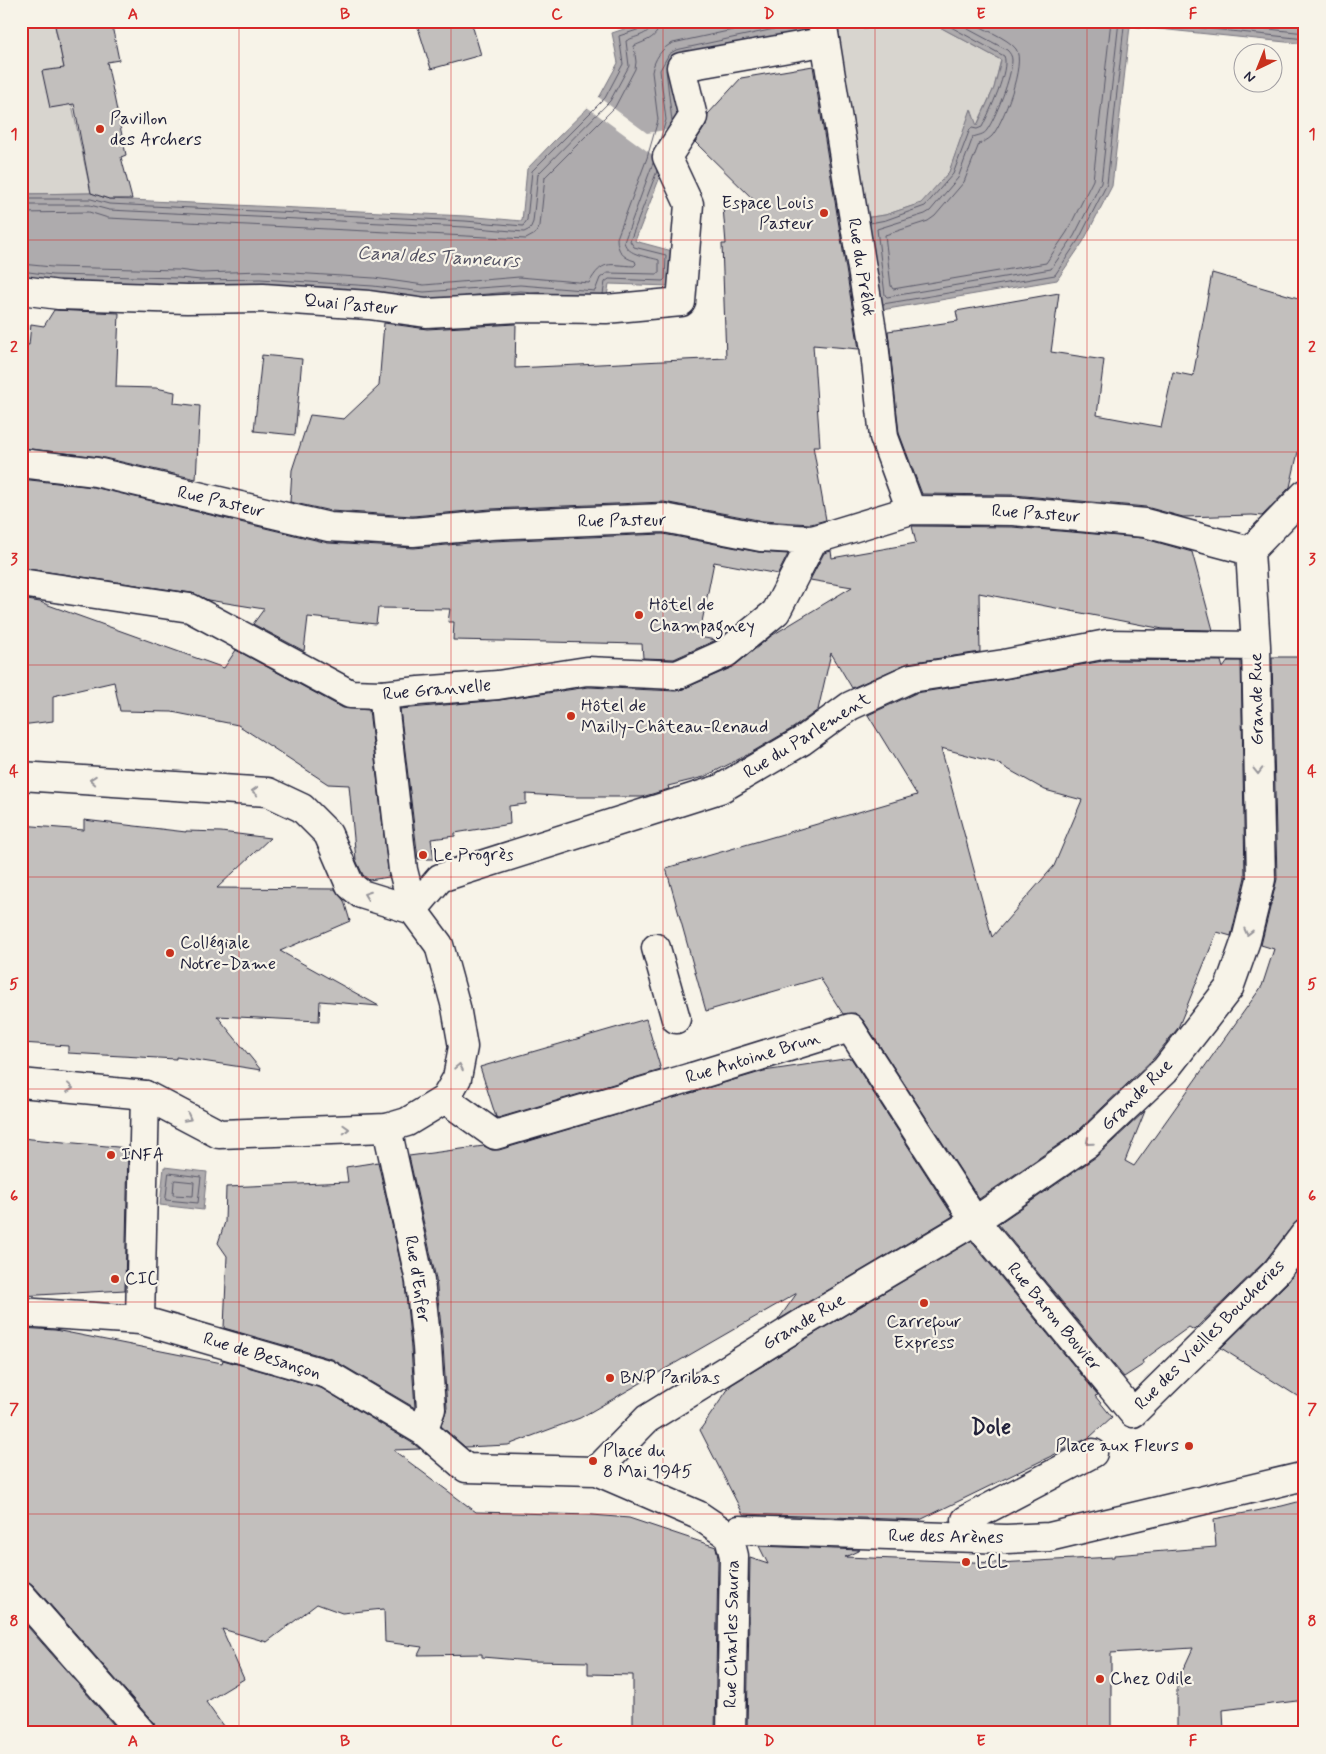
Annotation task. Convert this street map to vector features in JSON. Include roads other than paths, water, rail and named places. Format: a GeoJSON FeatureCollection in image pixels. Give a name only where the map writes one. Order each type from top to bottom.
{"type":"FeatureCollection","features":[{"type":"Feature","properties":{"kind":"street","name":"Quai Pasteur"},"geometry":{"type":"LineString","coordinates":[[21,290],[59,295],[187,299],[263,298],[369,305],[426,313],[519,308],[606,309],[681,302],[689,204],[667,157],[693,117],[681,67],[817,32]]}},
{"type":"Feature","properties":{"kind":"street","name":"Rue du Prélot"},"geometry":{"type":"LineString","coordinates":[[817,32],[873,338],[884,436],[912,510]]}},
{"type":"Feature","properties":{"kind":"street","name":"Rue Pasteur"},"geometry":{"type":"LineString","coordinates":[[21,463],[96,472],[329,527],[413,532],[491,525],[664,518],[761,537],[813,540],[912,510],[1013,510],[1145,524],[1250,551]]}},
{"type":"Feature","properties":{"kind":"street"},"geometry":{"type":"LineString","coordinates":[[1250,551],[1305,494]]}},
{"type":"Feature","properties":{"kind":"street","name":"Rue Granvelle"},"geometry":{"type":"LineString","coordinates":[[21,583],[190,608],[350,694],[383,696],[419,691],[498,685],[587,671],[677,674],[726,653],[776,612],[813,540]]}},
{"type":"Feature","properties":{"kind":"street","name":"Grande Rue"},"geometry":{"type":"LineString","coordinates":[[596,1471],[647,1419],[809,1318],[975,1221],[1087,1144],[1165,1070],[1229,988],[1246,940],[1261,879],[1256,646],[1250,551]]}},
{"type":"Feature","properties":{"kind":"street","name":"Rue du Parlement"},"geometry":{"type":"LineString","coordinates":[[413,910],[440,878],[720,789],[802,741],[850,706],[910,678],[1004,664],[1107,644],[1256,646]]}},
{"type":"Feature","properties":{"kind":"street"},"geometry":{"type":"LineString","coordinates":[[21,1083],[144,1095],[219,1134],[387,1128],[407,1122],[445,1099],[457,1078],[463,1047],[456,1007],[439,946],[413,910],[403,870],[383,696]]}},
{"type":"Feature","properties":{"kind":"street"},"geometry":{"type":"LineString","coordinates":[[21,776],[268,792],[302,808],[328,834],[350,885],[361,894],[413,910]]}},
{"type":"Feature","properties":{"kind":"street"},"geometry":{"type":"LineString","coordinates":[[656,948],[676,1019]]}},
{"type":"Feature","properties":{"kind":"street","name":"Rue Antoine Brun"},"geometry":{"type":"LineString","coordinates":[[445,1099],[495,1135],[850,1028],[975,1221]]}},
{"type":"Feature","properties":{"kind":"street"},"geometry":{"type":"LineString","coordinates":[[140,1320],[144,1095]]}},
{"type":"Feature","properties":{"kind":"street","name":"Rue d'Enfer"},"geometry":{"type":"LineString","coordinates":[[387,1128],[420,1281],[431,1410],[423,1432]]}},
{"type":"Feature","properties":{"kind":"street","name":"Rue Baron Bouvier"},"geometry":{"type":"LineString","coordinates":[[975,1221],[1133,1412]]}},
{"type":"Feature","properties":{"kind":"street","name":"Rue des Vieilles Boucheries"},"geometry":{"type":"LineString","coordinates":[[1133,1412],[1277,1271],[1305,1234]]}},
{"type":"Feature","properties":{"kind":"street","name":"Rue de Besançon"},"geometry":{"type":"LineString","coordinates":[[21,1312],[140,1320],[327,1374],[423,1432],[466,1468],[596,1471]]}},
{"type":"Feature","properties":{"kind":"street"},"geometry":{"type":"LineString","coordinates":[[966,1520],[1093,1452]]}},
{"type":"Feature","properties":{"kind":"street"},"geometry":{"type":"LineString","coordinates":[[596,1471],[698,1515],[729,1536]]}},
{"type":"Feature","properties":{"kind":"street","name":"Rue des Arènes"},"geometry":{"type":"LineString","coordinates":[[729,1536],[739,1530],[1006,1539],[1049,1536],[1305,1476]]}},
{"type":"Feature","properties":{"kind":"street","name":"Rue Charles Sauria"},"geometry":{"type":"LineString","coordinates":[[729,1536],[734,1556],[731,1733]]}},
{"type":"Feature","properties":{"kind":"street"},"geometry":{"type":"LineString","coordinates":[[21,1595],[142,1733]]}},
{"type":"Feature","properties":{"kind":"water","name":"Canal des Tanneurs"},"geometry":{"type":"Polygon","coordinates":[[[648,21],[1305,21],[1305,44],[1130,26],[1112,186],[1083,242],[1057,280],[876,311],[864,218],[885,215],[921,203],[949,172],[971,109],[977,126],[994,88],[1001,60],[936,25],[832,29],[671,72],[678,121],[665,164],[635,241],[672,251],[670,286],[609,284],[606,303],[438,303],[21,283],[21,194],[91,193],[109,199],[465,216],[522,221],[527,169],[600,96],[618,63],[612,33],[648,21]]]}},
{"type":"Feature","properties":{"kind":"water"},"geometry":{"type":"Polygon","coordinates":[[[164,1167],[207,1172],[203,1210],[160,1205],[164,1167]]]}},
{"type":"Feature","properties":{"kind":"place","name":"Pavillon des Archers"},"geometry":{"type":"Point","coordinates":[100,129]}},
{"type":"Feature","properties":{"kind":"place","name":"Espace Louis Pasteur"},"geometry":{"type":"Point","coordinates":[824,213]}},
{"type":"Feature","properties":{"kind":"place","name":"Hôtel de Champagney"},"geometry":{"type":"Point","coordinates":[639,615]}},
{"type":"Feature","properties":{"kind":"place","name":"Hôtel de Mailly-Château-Renaud"},"geometry":{"type":"Point","coordinates":[571,716]}},
{"type":"Feature","properties":{"kind":"place","name":"Le Progrès"},"geometry":{"type":"Point","coordinates":[423,855]}},
{"type":"Feature","properties":{"kind":"place","name":"Collégiale Notre-Dame"},"geometry":{"type":"Point","coordinates":[170,953]}},
{"type":"Feature","properties":{"kind":"place","name":"INFA"},"geometry":{"type":"Point","coordinates":[111,1155]}},
{"type":"Feature","properties":{"kind":"place","name":"CIC"},"geometry":{"type":"Point","coordinates":[115,1279]}},
{"type":"Feature","properties":{"kind":"place","name":"Carrefour Express"},"geometry":{"type":"Point","coordinates":[924,1303]}},
{"type":"Feature","properties":{"kind":"place","name":"BNP Paribas"},"geometry":{"type":"Point","coordinates":[610,1378]}},
{"type":"Feature","properties":{"kind":"place","name":"Place aux Fleurs"},"geometry":{"type":"Point","coordinates":[1189,1446]}},
{"type":"Feature","properties":{"kind":"place","name":"Place du 8 Mai 1945"},"geometry":{"type":"Point","coordinates":[593,1461]}},
{"type":"Feature","properties":{"kind":"place","name":"LCL"},"geometry":{"type":"Point","coordinates":[966,1562]}},
{"type":"Feature","properties":{"kind":"place","name":"Chez Odile"},"geometry":{"type":"Point","coordinates":[1100,1679]}},
{"type":"Feature","properties":{"kind":"district","name":"Dole"},"geometry":{"type":"Point","coordinates":[991,1428]}}]}
